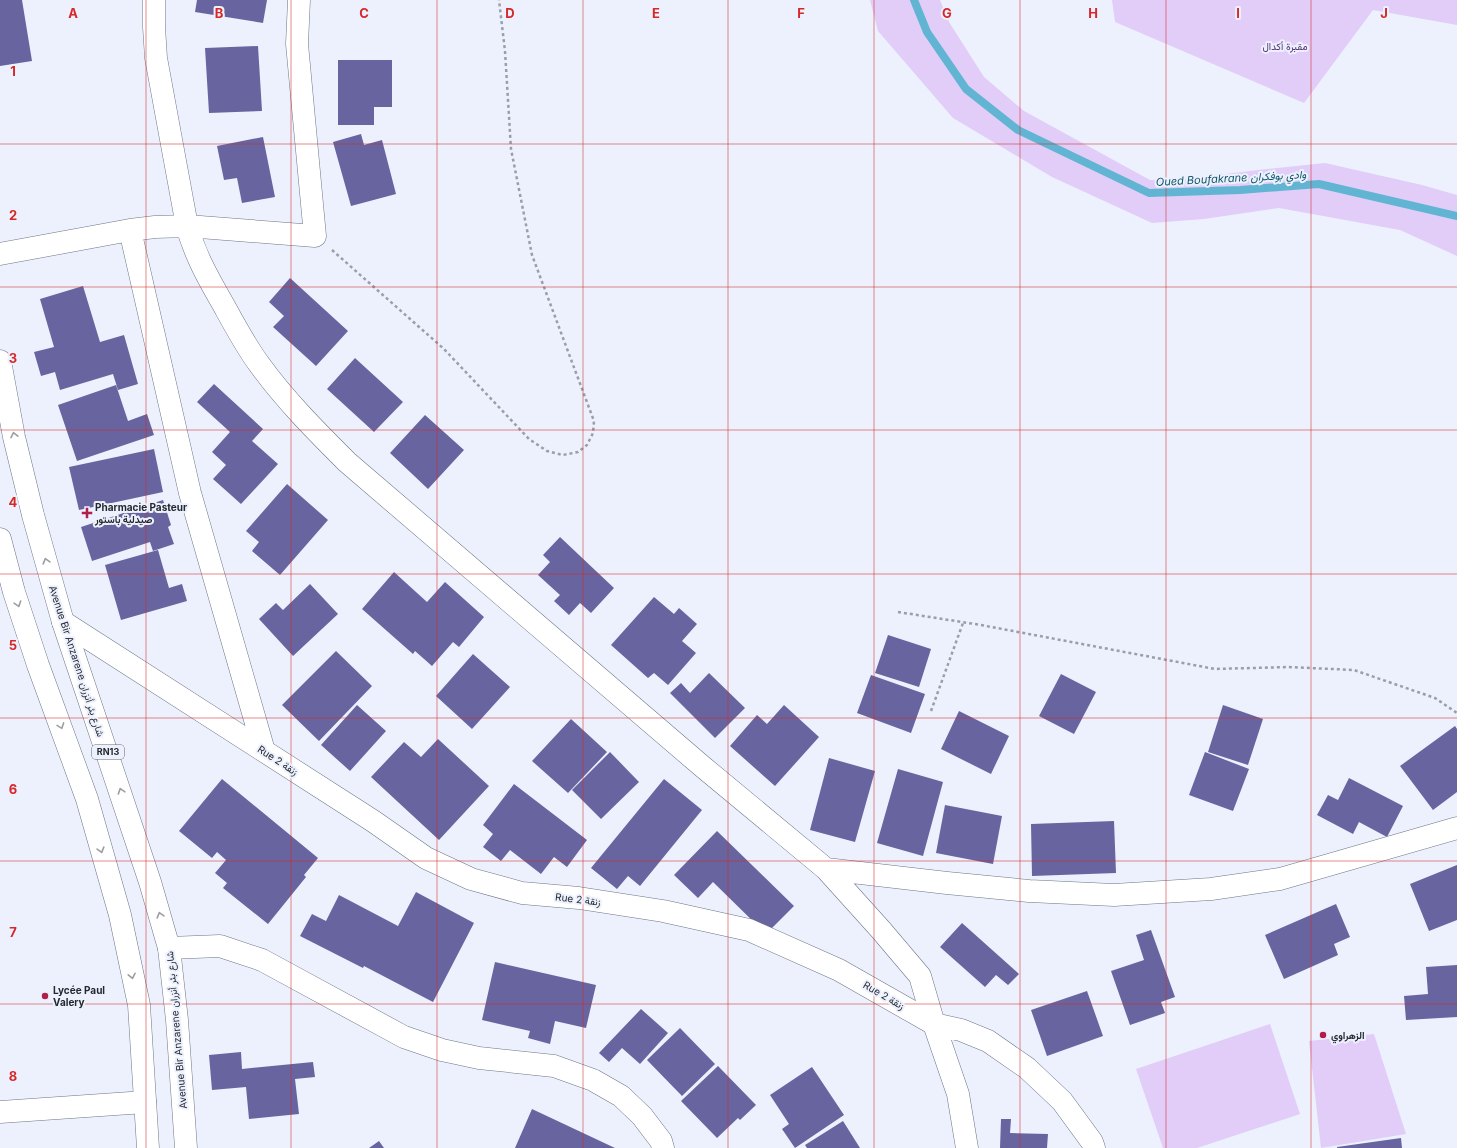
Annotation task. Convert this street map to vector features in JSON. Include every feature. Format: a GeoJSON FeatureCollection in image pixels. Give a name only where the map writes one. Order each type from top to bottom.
{"type":"FeatureCollection","features":[{"type":"Feature","properties":{"kind":"street"},"geometry":{"type":"LineString","coordinates":[[154,0],[156,58],[187,226],[193,248],[207,277],[258,363],[286,399],[347,462],[703,767],[826,869],[920,976],[934,1024],[958,1094],[967,1148]]}},
{"type":"Feature","properties":{"kind":"street"},"geometry":{"type":"LineString","coordinates":[[0,254],[130,230],[155,227],[187,226],[316,236],[297,44],[299,0]]}},
{"type":"Feature","properties":{"kind":"street"},"geometry":{"type":"LineString","coordinates":[[130,230],[190,493],[264,751]]}},
{"type":"Feature","properties":{"kind":"street","name":"Avenue Bir Anzarene شارع بئر أنزران"},"geometry":{"type":"LineString","coordinates":[[0,361],[14,437],[33,515],[63,622],[150,882],[169,948],[177,1020],[186,1148]]}},
{"type":"Feature","properties":{"kind":"street"},"geometry":{"type":"LineString","coordinates":[[0,539],[14,592],[38,665],[87,799],[120,915],[138,1005],[148,1148]]}},
{"type":"Feature","properties":{"kind":"street","name":"Rue 2 زنقة"},"geometry":{"type":"LineString","coordinates":[[63,622],[373,821],[426,858],[470,879],[522,893],[579,898],[663,911],[749,930],[839,970],[934,1024],[960,1030],[988,1041],[1027,1068],[1062,1101],[1092,1142],[1094,1148]]}},
{"type":"Feature","properties":{"kind":"street"},"geometry":{"type":"LineString","coordinates":[[826,869],[1029,891],[1114,895],[1204,890],[1280,879],[1457,828]]}},
{"type":"Feature","properties":{"kind":"street"},"geometry":{"type":"LineString","coordinates":[[169,948],[220,946],[262,960],[411,1039],[442,1050],[479,1058],[554,1066],[593,1080],[621,1096],[642,1116],[661,1141],[663,1148]]}},
{"type":"Feature","properties":{"kind":"street"},"geometry":{"type":"LineString","coordinates":[[0,1112],[145,1102]]}},
{"type":"Feature","properties":{"kind":"path"},"geometry":{"type":"LineString","coordinates":[[316,236],[444,349],[529,439],[547,451],[563,454],[578,452],[587,445],[593,433],[594,421],[532,255],[511,149],[505,51],[499,0]]}},
{"type":"Feature","properties":{"kind":"path"},"geometry":{"type":"LineString","coordinates":[[898,612],[963,622],[1215,669],[1288,668],[1354,670],[1435,698],[1457,713]]}},
{"type":"Feature","properties":{"kind":"path"},"geometry":{"type":"LineString","coordinates":[[931,711],[963,622]]}},
{"type":"Feature","properties":{"kind":"green space"},"geometry":{"type":"Polygon","coordinates":[[[870,0],[940,0],[949,22],[984,77],[1024,111],[1150,180],[1177,180],[1325,163],[1422,185],[1457,195],[1457,256],[1400,230],[1279,208],[1204,219],[1152,223],[1052,177],[953,118],[878,31],[870,0]]]}},
{"type":"Feature","properties":{"kind":"green space","name":"مقبرة أكدال"},"geometry":{"type":"Polygon","coordinates":[[[1112,0],[1457,0],[1457,25],[1373,10],[1304,103],[1115,22],[1112,0]]]}},
{"type":"Feature","properties":{"kind":"green space"},"geometry":{"type":"Polygon","coordinates":[[[1270,1024],[1300,1114],[1197,1148],[1163,1148],[1136,1069],[1270,1024]]]}},
{"type":"Feature","properties":{"kind":"green space"},"geometry":{"type":"Polygon","coordinates":[[[1374,1034],[1406,1134],[1321,1148],[1309,1041],[1374,1034]]]}},
{"type":"Feature","properties":{"kind":"building"},"geometry":{"type":"Polygon","coordinates":[[[0,0],[22,0],[32,61],[0,66],[0,0]]]}},
{"type":"Feature","properties":{"kind":"building"},"geometry":{"type":"Polygon","coordinates":[[[197,0],[267,0],[263,23],[195,12],[197,0]]]}},
{"type":"Feature","properties":{"kind":"building"},"geometry":{"type":"Polygon","coordinates":[[[258,46],[262,111],[209,113],[205,48],[258,46]]]}},
{"type":"Feature","properties":{"kind":"building"},"geometry":{"type":"Polygon","coordinates":[[[338,60],[392,60],[392,107],[374,107],[374,125],[338,125],[338,60]]]}},
{"type":"Feature","properties":{"kind":"building"},"geometry":{"type":"Polygon","coordinates":[[[361,134],[364,145],[382,140],[396,194],[351,206],[333,142],[361,134]]]}},
{"type":"Feature","properties":{"kind":"building"},"geometry":{"type":"Polygon","coordinates":[[[263,137],[275,197],[242,203],[237,178],[224,180],[217,146],[263,137]]]}},
{"type":"Feature","properties":{"kind":"building"},"geometry":{"type":"Polygon","coordinates":[[[290,278],[348,331],[316,366],[273,327],[284,316],[269,302],[290,278]]]}},
{"type":"Feature","properties":{"kind":"building"},"geometry":{"type":"Polygon","coordinates":[[[83,286],[100,342],[124,335],[138,384],[118,390],[113,374],[60,390],[55,372],[41,376],[34,352],[54,347],[40,299],[83,286]]]}},
{"type":"Feature","properties":{"kind":"building"},"geometry":{"type":"Polygon","coordinates":[[[355,358],[403,402],[374,432],[327,389],[355,358]]]}},
{"type":"Feature","properties":{"kind":"building"},"geometry":{"type":"Polygon","coordinates":[[[214,384],[263,429],[252,441],[278,464],[241,504],[213,479],[226,465],[212,452],[230,432],[197,402],[214,384]]]}},
{"type":"Feature","properties":{"kind":"building"},"geometry":{"type":"Polygon","coordinates":[[[116,385],[128,421],[147,414],[154,435],[77,461],[58,405],[116,385]]]}},
{"type":"Feature","properties":{"kind":"building"},"geometry":{"type":"Polygon","coordinates":[[[425,415],[464,450],[428,489],[390,453],[425,415]]]}},
{"type":"Feature","properties":{"kind":"building"},"geometry":{"type":"Polygon","coordinates":[[[154,449],[163,492],[79,510],[69,467],[154,449]]]}},
{"type":"Feature","properties":{"kind":"building"},"geometry":{"type":"Polygon","coordinates":[[[287,484],[328,520],[280,575],[252,551],[259,542],[246,531],[287,484]]]}},
{"type":"Feature","properties":{"kind":"building"},"geometry":{"type":"Polygon","coordinates":[[[163,500],[171,525],[168,527],[174,544],[153,551],[150,542],[92,561],[81,527],[163,500]]]}},
{"type":"Feature","properties":{"kind":"building"},"geometry":{"type":"Polygon","coordinates":[[[560,537],[614,588],[591,613],[580,603],[569,615],[554,601],[560,595],[538,575],[550,562],[543,555],[560,537]]]}},
{"type":"Feature","properties":{"kind":"building"},"geometry":{"type":"Polygon","coordinates":[[[158,550],[169,588],[182,584],[187,601],[121,620],[105,565],[158,550]]]}},
{"type":"Feature","properties":{"kind":"building"},"geometry":{"type":"Polygon","coordinates":[[[394,572],[427,602],[445,582],[484,617],[459,647],[453,642],[432,666],[415,651],[413,654],[362,609],[394,572]]]}},
{"type":"Feature","properties":{"kind":"building"},"geometry":{"type":"Polygon","coordinates":[[[310,584],[338,614],[293,656],[259,619],[276,603],[283,610],[310,584]]]}},
{"type":"Feature","properties":{"kind":"building"},"geometry":{"type":"Polygon","coordinates":[[[654,597],[674,614],[679,608],[697,624],[682,641],[696,653],[668,685],[654,673],[648,678],[611,645],[654,597]]]}},
{"type":"Feature","properties":{"kind":"building"},"geometry":{"type":"Polygon","coordinates":[[[888,635],[931,649],[919,687],[875,673],[888,635]]]}},
{"type":"Feature","properties":{"kind":"building"},"geometry":{"type":"Polygon","coordinates":[[[336,651],[372,686],[319,741],[282,705],[336,651]]]}},
{"type":"Feature","properties":{"kind":"building"},"geometry":{"type":"Polygon","coordinates":[[[473,654],[510,687],[472,729],[436,696],[473,654]]]}},
{"type":"Feature","properties":{"kind":"building"},"geometry":{"type":"Polygon","coordinates":[[[709,673],[745,708],[715,738],[670,693],[681,683],[690,693],[709,673]]]}},
{"type":"Feature","properties":{"kind":"building"},"geometry":{"type":"Polygon","coordinates":[[[1061,674],[1096,692],[1074,734],[1039,716],[1061,674]]]}},
{"type":"Feature","properties":{"kind":"building"},"geometry":{"type":"Polygon","coordinates":[[[871,675],[925,694],[911,733],[857,713],[871,675]]]}},
{"type":"Feature","properties":{"kind":"building"},"geometry":{"type":"Polygon","coordinates":[[[357,705],[386,731],[350,771],[321,745],[357,705]]]}},
{"type":"Feature","properties":{"kind":"building"},"geometry":{"type":"Polygon","coordinates":[[[784,705],[819,737],[775,786],[730,746],[757,715],[767,724],[784,705]]]}},
{"type":"Feature","properties":{"kind":"building"},"geometry":{"type":"Polygon","coordinates":[[[1223,705],[1263,719],[1248,765],[1208,752],[1223,705]]]}},
{"type":"Feature","properties":{"kind":"building"},"geometry":{"type":"Polygon","coordinates":[[[959,711],[1009,736],[991,774],[941,749],[959,711]]]}},
{"type":"Feature","properties":{"kind":"building"},"geometry":{"type":"Polygon","coordinates":[[[571,719],[607,752],[568,793],[532,761],[571,719]]]}},
{"type":"Feature","properties":{"kind":"building"},"geometry":{"type":"Polygon","coordinates":[[[1455,726],[1457,729],[1457,792],[1433,810],[1400,766],[1455,726]]]}},
{"type":"Feature","properties":{"kind":"building"},"geometry":{"type":"Polygon","coordinates":[[[438,739],[489,786],[439,840],[371,777],[404,742],[421,757],[438,739]]]}},
{"type":"Feature","properties":{"kind":"building"},"geometry":{"type":"Polygon","coordinates":[[[610,752],[639,782],[601,819],[572,790],[610,752]]]}},
{"type":"Feature","properties":{"kind":"building"},"geometry":{"type":"Polygon","coordinates":[[[1205,752],[1249,769],[1233,811],[1189,795],[1205,752]]]}},
{"type":"Feature","properties":{"kind":"building"},"geometry":{"type":"Polygon","coordinates":[[[829,758],[875,771],[855,842],[810,830],[829,758]]]}},
{"type":"Feature","properties":{"kind":"building"},"geometry":{"type":"Polygon","coordinates":[[[898,769],[943,782],[923,856],[877,843],[898,769]]]}},
{"type":"Feature","properties":{"kind":"building"},"geometry":{"type":"Polygon","coordinates":[[[1349,778],[1403,806],[1387,837],[1359,822],[1353,834],[1317,815],[1328,795],[1338,800],[1349,778]]]}},
{"type":"Feature","properties":{"kind":"building"},"geometry":{"type":"Polygon","coordinates":[[[222,779],[318,858],[304,875],[306,877],[268,924],[223,888],[227,883],[215,873],[226,860],[217,852],[212,858],[179,831],[222,779]]]}},
{"type":"Feature","properties":{"kind":"building"},"geometry":{"type":"Polygon","coordinates":[[[664,779],[702,810],[640,886],[628,876],[617,889],[591,868],[664,779]]]}},
{"type":"Feature","properties":{"kind":"building"},"geometry":{"type":"Polygon","coordinates":[[[514,784],[587,840],[567,867],[554,857],[541,874],[510,850],[501,861],[483,847],[493,834],[483,825],[514,784]]]}},
{"type":"Feature","properties":{"kind":"building"},"geometry":{"type":"Polygon","coordinates":[[[945,805],[1002,816],[993,864],[936,853],[945,805]]]}},
{"type":"Feature","properties":{"kind":"building"},"geometry":{"type":"Polygon","coordinates":[[[1114,821],[1116,873],[1032,876],[1031,824],[1114,821]]]}},
{"type":"Feature","properties":{"kind":"building"},"geometry":{"type":"Polygon","coordinates":[[[717,831],[794,906],[766,934],[713,882],[698,898],[674,875],[717,831]]]}},
{"type":"Feature","properties":{"kind":"building"},"geometry":{"type":"Polygon","coordinates":[[[1457,865],[1457,920],[1429,931],[1410,884],[1457,865]]]}},
{"type":"Feature","properties":{"kind":"building"},"geometry":{"type":"Polygon","coordinates":[[[416,892],[474,923],[433,1002],[364,966],[363,968],[300,936],[312,914],[326,921],[339,895],[398,926],[416,892]]]}},
{"type":"Feature","properties":{"kind":"building"},"geometry":{"type":"Polygon","coordinates":[[[1336,904],[1350,937],[1334,944],[1338,955],[1284,979],[1265,935],[1336,904]]]}},
{"type":"Feature","properties":{"kind":"building"},"geometry":{"type":"Polygon","coordinates":[[[962,923],[1019,974],[1008,985],[996,975],[985,987],[940,947],[962,923]]]}},
{"type":"Feature","properties":{"kind":"building"},"geometry":{"type":"Polygon","coordinates":[[[1151,930],[1175,997],[1161,1002],[1165,1013],[1130,1025],[1111,971],[1144,960],[1136,935],[1151,930]]]}},
{"type":"Feature","properties":{"kind":"building"},"geometry":{"type":"Polygon","coordinates":[[[495,962],[596,985],[586,1028],[555,1021],[550,1044],[528,1038],[530,1031],[482,1020],[495,962]]]}},
{"type":"Feature","properties":{"kind":"building"},"geometry":{"type":"Polygon","coordinates":[[[1457,965],[1457,1017],[1406,1020],[1404,996],[1428,994],[1426,967],[1457,965]]]}},
{"type":"Feature","properties":{"kind":"building"},"geometry":{"type":"Polygon","coordinates":[[[1087,991],[1103,1036],[1047,1056],[1031,1010],[1087,991]]]}},
{"type":"Feature","properties":{"kind":"building"},"geometry":{"type":"Polygon","coordinates":[[[641,1009],[668,1033],[640,1064],[622,1048],[609,1062],[599,1053],[641,1009]]]}},
{"type":"Feature","properties":{"kind":"building"},"geometry":{"type":"Polygon","coordinates":[[[680,1028],[715,1064],[682,1096],[647,1060],[680,1028]]]}},
{"type":"Feature","properties":{"kind":"building"},"geometry":{"type":"Polygon","coordinates":[[[241,1052],[242,1069],[313,1062],[315,1077],[295,1079],[299,1114],[249,1119],[246,1087],[212,1090],[209,1055],[241,1052]]]}},
{"type":"Feature","properties":{"kind":"building"},"geometry":{"type":"Polygon","coordinates":[[[718,1066],[756,1105],[740,1120],[738,1118],[717,1138],[681,1101],[718,1066]]]}},
{"type":"Feature","properties":{"kind":"building"},"geometry":{"type":"Polygon","coordinates":[[[812,1067],[844,1115],[795,1148],[782,1129],[789,1124],[770,1095],[812,1067]]]}},
{"type":"Feature","properties":{"kind":"building"},"geometry":{"type":"Polygon","coordinates":[[[532,1109],[615,1148],[515,1148],[532,1109]]]}},
{"type":"Feature","properties":{"kind":"building"},"geometry":{"type":"Polygon","coordinates":[[[1001,1119],[1011,1119],[1010,1133],[1048,1134],[1047,1148],[1000,1148],[1001,1119]]]}},
{"type":"Feature","properties":{"kind":"building"},"geometry":{"type":"Polygon","coordinates":[[[843,1121],[860,1148],[807,1148],[805,1145],[843,1121]]]}},
{"type":"Feature","properties":{"kind":"building"},"geometry":{"type":"Polygon","coordinates":[[[1401,1138],[1402,1148],[1337,1148],[1337,1147],[1401,1138]]]}},
{"type":"Feature","properties":{"kind":"building"},"geometry":{"type":"Polygon","coordinates":[[[379,1141],[384,1148],[369,1148],[379,1141]]]}},
{"type":"Feature","properties":{"kind":"waterway","name":"Oued Boufakrane وادي بوفكران"},"geometry":{"type":"LineString","coordinates":[[914,0],[927,32],[966,89],[1018,130],[1149,193],[1240,190],[1319,184],[1457,216]]}},
{"type":"Feature","properties":{"kind":"place","name":"Pharmacie Pasteur صيدلية باستور"},"geometry":{"type":"Point","coordinates":[87,513]}},
{"type":"Feature","properties":{"kind":"place","name":"Lycée Paul Valery"},"geometry":{"type":"Point","coordinates":[45,996]}},
{"type":"Feature","properties":{"kind":"place","name":"الزهراوي"},"geometry":{"type":"Point","coordinates":[1323,1035]}}]}
